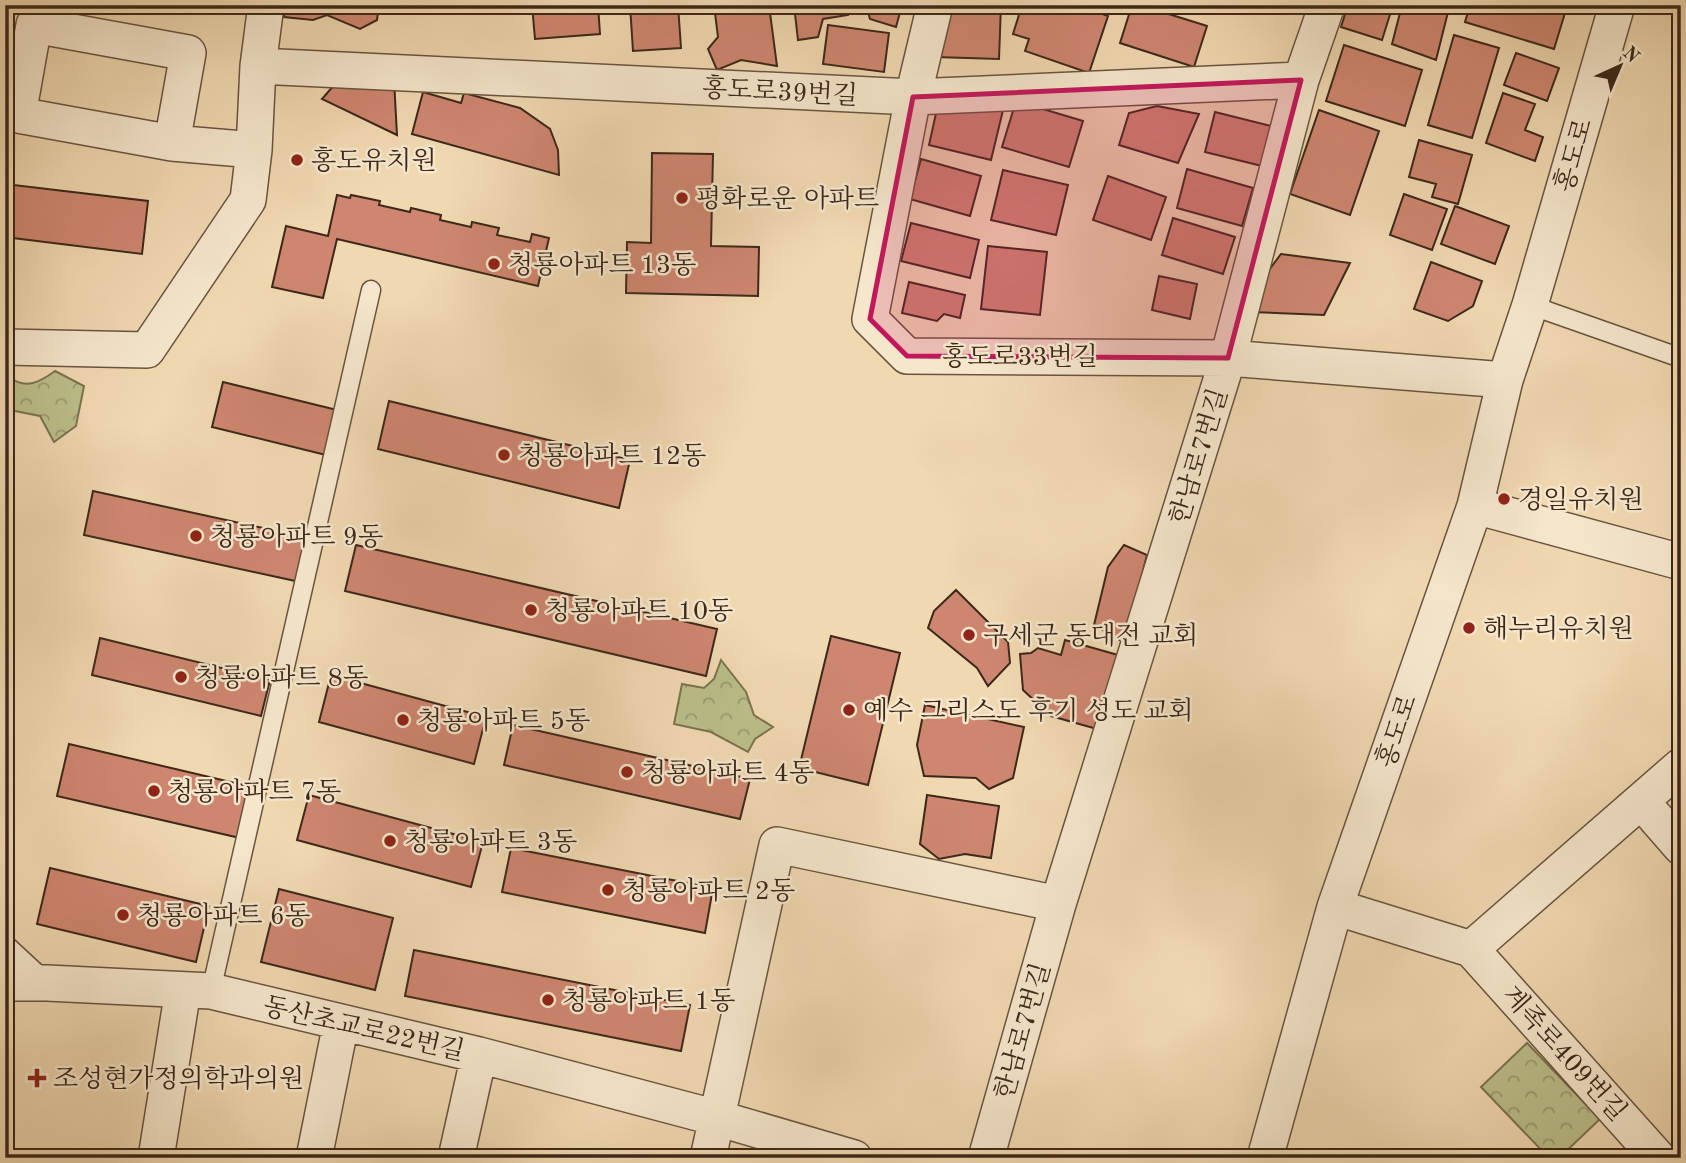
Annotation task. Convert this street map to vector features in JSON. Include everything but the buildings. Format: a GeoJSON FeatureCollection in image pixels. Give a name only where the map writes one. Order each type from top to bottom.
{"type":"FeatureCollection","features":[{"type":"Feature","properties":{"kind":"street"},"geometry":{"type":"LineString","coordinates":[[5,347],[147,350],[248,200],[254,150],[258,66],[266,5]]}},
{"type":"Feature","properties":{"kind":"street","name":"홍도로33번길"},"geometry":{"type":"LineString","coordinates":[[935,5],[913,97],[870,318],[906,356],[1228,358],[1505,380]]}},
{"type":"Feature","properties":{"kind":"street","name":"한남로7번길"},"geometry":{"type":"LineString","coordinates":[[986,1158],[1058,904],[1228,358],[1301,80],[1327,5]]}},
{"type":"Feature","properties":{"kind":"street","name":"홍도로"},"geometry":{"type":"LineString","coordinates":[[1265,1158],[1335,907],[1475,506],[1505,380],[1530,305],[1617,5]]}},
{"type":"Feature","properties":{"kind":"street"},"geometry":{"type":"LineString","coordinates":[[172,143],[188,53],[34,25],[12,114],[172,143],[254,150]]}},
{"type":"Feature","properties":{"kind":"street","name":"홍도로39번길"},"geometry":{"type":"LineString","coordinates":[[258,66],[913,97],[1301,80]]}},
{"type":"Feature","properties":{"kind":"street"},"geometry":{"type":"LineString","coordinates":[[1475,506],[1681,562]]}},
{"type":"Feature","properties":{"kind":"street"},"geometry":{"type":"LineString","coordinates":[[1335,907],[1471,949],[1681,766]]}},
{"type":"Feature","properties":{"kind":"street"},"geometry":{"type":"LineString","coordinates":[[1641,801],[1681,847]]}},
{"type":"Feature","properties":{"kind":"street"},"geometry":{"type":"LineString","coordinates":[[708,1158],[777,845],[1058,904]]}},
{"type":"Feature","properties":{"kind":"street","name":"계족로409번길"},"geometry":{"type":"LineString","coordinates":[[1471,949],[1658,1158]]}},
{"type":"Feature","properties":{"kind":"street","name":"동산초교로22번길"},"geometry":{"type":"LineString","coordinates":[[5,983],[197,990],[479,1055],[717,1118],[854,1158]]}},
{"type":"Feature","properties":{"kind":"street"},"geometry":{"type":"LineString","coordinates":[[156,1158],[197,990]]}},
{"type":"Feature","properties":{"kind":"street"},"geometry":{"type":"LineString","coordinates":[[314,1158],[341,1023]]}},
{"type":"Feature","properties":{"kind":"street"},"geometry":{"type":"LineString","coordinates":[[456,1158],[479,1055]]}},
{"type":"Feature","properties":{"kind":"lane"},"geometry":{"type":"LineString","coordinates":[[197,990],[371,290]]}},
{"type":"Feature","properties":{"kind":"lane"},"geometry":{"type":"LineString","coordinates":[[1530,305],[1681,358]]}},
{"type":"Feature","properties":{"kind":"lane"},"geometry":{"type":"LineString","coordinates":[[5,944],[47,983]]}},
{"type":"Feature","properties":{"kind":"highlighted area"},"geometry":{"type":"Polygon","coordinates":[[[1301,80],[1228,358],[907,356],[870,319],[913,97],[1301,80]]]}},
{"type":"Feature","properties":{"kind":"green space"},"geometry":{"type":"Polygon","coordinates":[[[55,371],[84,386],[76,426],[54,442],[40,416],[10,410],[5,405],[5,379],[9,377],[27,384],[55,371]]]}},
{"type":"Feature","properties":{"kind":"green space"},"geometry":{"type":"Polygon","coordinates":[[[721,660],[746,692],[754,715],[773,727],[755,739],[748,752],[711,732],[674,724],[682,684],[704,688],[714,679],[721,660]]]}},
{"type":"Feature","properties":{"kind":"green space"},"geometry":{"type":"Polygon","coordinates":[[[1527,1043],[1600,1119],[1559,1158],[1549,1158],[1481,1087],[1527,1043]]]}},
{"type":"Feature","properties":{"kind":"place","name":"홍도유치원"},"geometry":{"type":"Point","coordinates":[297,160]}},
{"type":"Feature","properties":{"kind":"place","name":"평화로운 아파트"},"geometry":{"type":"Point","coordinates":[682,198]}},
{"type":"Feature","properties":{"kind":"place","name":"청룡아파트 13동"},"geometry":{"type":"Point","coordinates":[494,264]}},
{"type":"Feature","properties":{"kind":"place","name":"청룡아파트 12동"},"geometry":{"type":"Point","coordinates":[504,455]}},
{"type":"Feature","properties":{"kind":"place","name":"경일유치원"},"geometry":{"type":"Point","coordinates":[1504,499]}},
{"type":"Feature","properties":{"kind":"place","name":"청룡아파트 9동"},"geometry":{"type":"Point","coordinates":[196,536]}},
{"type":"Feature","properties":{"kind":"place","name":"청룡아파트 10동"},"geometry":{"type":"Point","coordinates":[531,610]}},
{"type":"Feature","properties":{"kind":"place","name":"해누리유치원"},"geometry":{"type":"Point","coordinates":[1469,628]}},
{"type":"Feature","properties":{"kind":"place","name":"구세군 동대전 교회"},"geometry":{"type":"Point","coordinates":[969,635]}},
{"type":"Feature","properties":{"kind":"place","name":"청룡아파트 8동"},"geometry":{"type":"Point","coordinates":[181,677]}},
{"type":"Feature","properties":{"kind":"place","name":"예수 그리스도 후기 성도 교회"},"geometry":{"type":"Point","coordinates":[849,710]}},
{"type":"Feature","properties":{"kind":"place","name":"청룡아파트 5동"},"geometry":{"type":"Point","coordinates":[403,720]}},
{"type":"Feature","properties":{"kind":"place","name":"청룡아파트 4동"},"geometry":{"type":"Point","coordinates":[627,772]}},
{"type":"Feature","properties":{"kind":"place","name":"청룡아파트 7동"},"geometry":{"type":"Point","coordinates":[154,791]}},
{"type":"Feature","properties":{"kind":"place","name":"청룡아파트 3동"},"geometry":{"type":"Point","coordinates":[390,841]}},
{"type":"Feature","properties":{"kind":"place","name":"청룡아파트 2동"},"geometry":{"type":"Point","coordinates":[608,890]}},
{"type":"Feature","properties":{"kind":"place","name":"청룡아파트 6동"},"geometry":{"type":"Point","coordinates":[123,915]}},
{"type":"Feature","properties":{"kind":"place","name":"청룡아파트 1동"},"geometry":{"type":"Point","coordinates":[548,1000]}},
{"type":"Feature","properties":{"kind":"place","name":"조성현가정의학과의원"},"geometry":{"type":"Point","coordinates":[37,1078]}}]}
